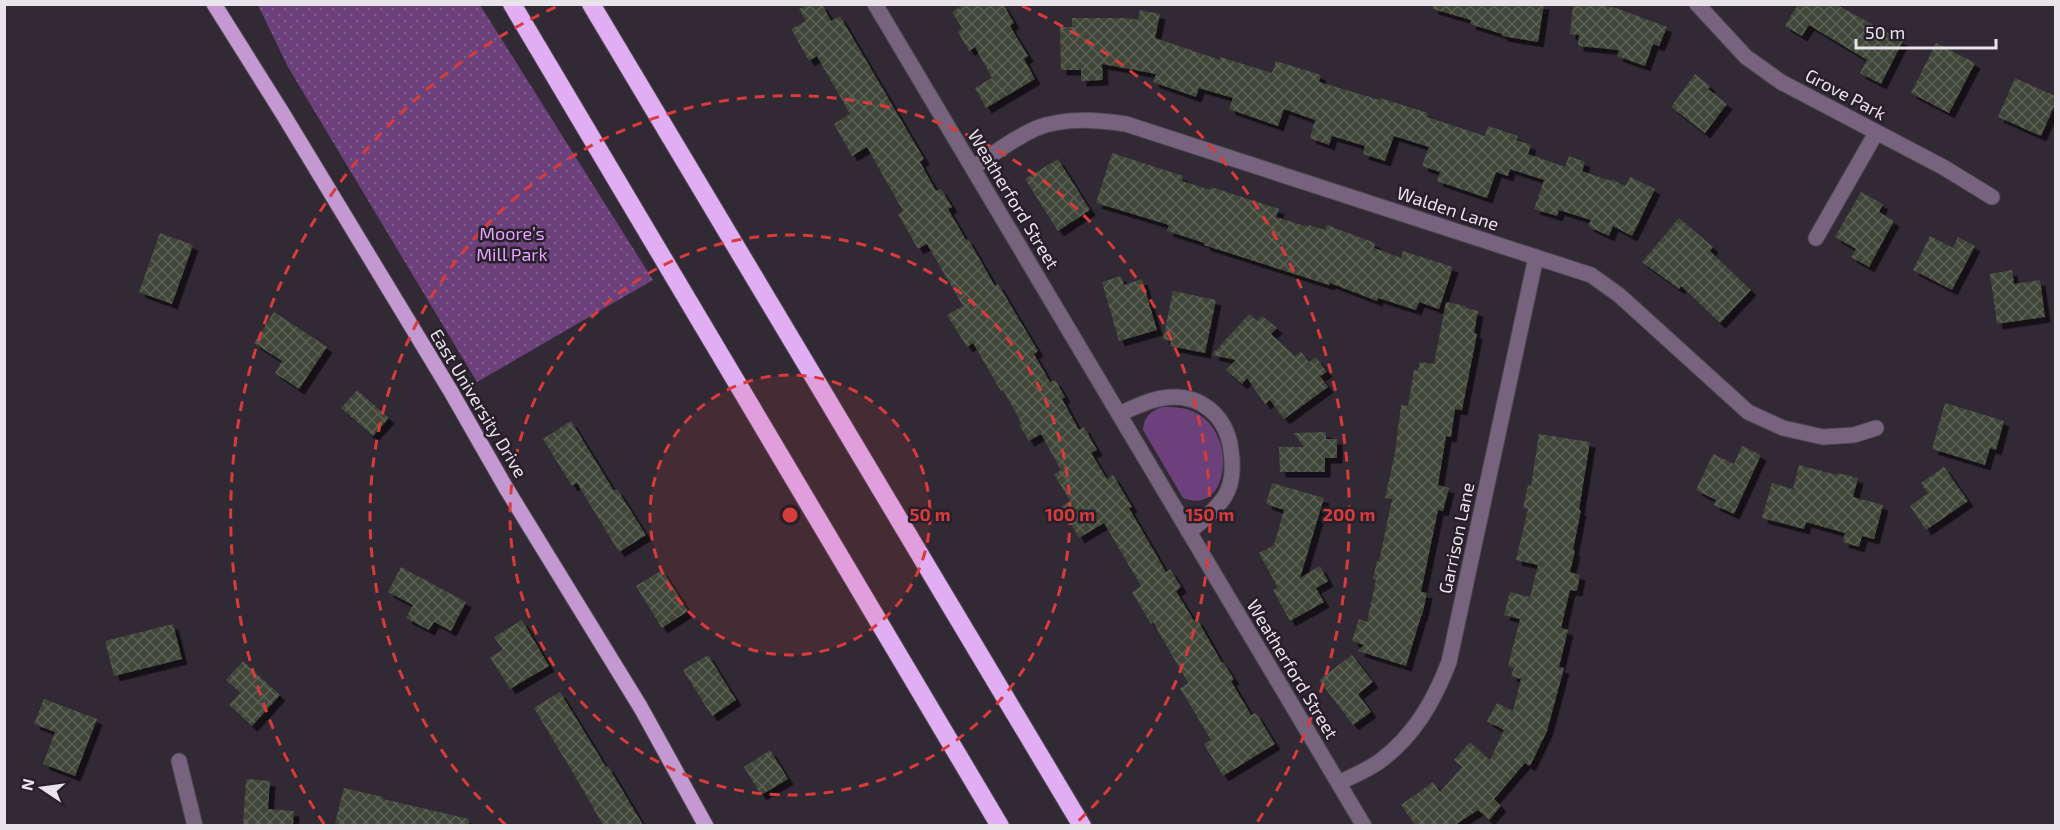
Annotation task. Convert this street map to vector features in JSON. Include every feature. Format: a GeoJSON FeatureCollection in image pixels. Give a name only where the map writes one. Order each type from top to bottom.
{"type":"FeatureCollection","features":[{"type":"Feature","properties":{"kind":"highway"},"geometry":{"type":"LineString","coordinates":[[512,4],[1000,825]]}},
{"type":"Feature","properties":{"kind":"highway"},"geometry":{"type":"LineString","coordinates":[[591,4],[1082,825]]}},
{"type":"Feature","properties":{"kind":"main road","name":"East University Drive"},"geometry":{"type":"LineString","coordinates":[[214,4],[289,124],[506,488],[630,689],[706,825]]}},
{"type":"Feature","properties":{"kind":"street","name":"Weatherford Street"},"geometry":{"type":"LineString","coordinates":[[875,4],[1364,825]]}},
{"type":"Feature","properties":{"kind":"street","name":"Grove Park"},"geometry":{"type":"LineString","coordinates":[[1697,4],[1746,57],[1781,82],[1943,167],[1992,197]]}},
{"type":"Feature","properties":{"kind":"street","name":"Walden Lane"},"geometry":{"type":"LineString","coordinates":[[973,168],[1039,128],[1066,122],[1097,120],[1126,124],[1591,275],[1619,295],[1748,412],[1783,428],[1823,437],[1854,435],[1876,428]]}},
{"type":"Feature","properties":{"kind":"street"},"geometry":{"type":"LineString","coordinates":[[1816,238],[1876,133]]}},
{"type":"Feature","properties":{"kind":"street","name":"Garrison Lane"},"geometry":{"type":"LineString","coordinates":[[1339,783],[1379,762],[1402,741],[1425,714],[1449,662],[1536,257]]}},
{"type":"Feature","properties":{"kind":"street"},"geometry":{"type":"LineString","coordinates":[[1119,414],[1164,398],[1182,398],[1207,405],[1223,423],[1230,444],[1233,469],[1226,494],[1208,516],[1189,532]]}},
{"type":"Feature","properties":{"kind":"street"},"geometry":{"type":"LineString","coordinates":[[178,761],[195,825]]}},
{"type":"Feature","properties":{"kind":"green space","name":"Moore’s Mill Park"},"geometry":{"type":"Polygon","coordinates":[[[258,5],[480,5],[653,280],[477,382],[288,67],[258,5]]]}},
{"type":"Feature","properties":{"kind":"green space"},"geometry":{"type":"Polygon","coordinates":[[[1162,407],[1182,408],[1194,412],[1208,422],[1218,437],[1223,470],[1219,484],[1210,495],[1199,501],[1183,498],[1143,430],[1148,415],[1162,407]]]}},
{"type":"Feature","properties":{"kind":"building"},"geometry":{"type":"Polygon","coordinates":[[[808,4],[822,4],[831,21],[840,16],[924,159],[920,162],[936,191],[941,189],[952,207],[948,209],[995,286],[998,284],[1038,351],[1034,354],[1050,382],[1055,380],[1065,397],[1062,399],[1079,430],[1084,427],[1097,450],[1091,453],[1107,479],[1113,475],[1166,572],[1170,569],[1181,587],[1176,591],[1194,621],[1197,619],[1222,663],[1234,679],[1231,681],[1251,715],[1256,713],[1275,744],[1223,776],[1204,744],[1211,740],[1180,688],[1188,683],[1153,622],[1151,624],[1132,592],[1141,586],[1104,523],[1079,538],[1061,507],[1070,501],[1054,474],[1061,470],[1041,434],[1029,441],[1003,390],[1001,391],[973,343],[967,347],[947,315],[963,306],[927,244],[918,249],[898,214],[903,211],[867,147],[852,156],[834,124],[850,114],[817,56],[809,61],[791,29],[806,21],[799,9],[808,4]]]}},
{"type":"Feature","properties":{"kind":"building"},"geometry":{"type":"Polygon","coordinates":[[[964,4],[1003,4],[1014,23],[1010,26],[1028,56],[1024,59],[1035,79],[986,108],[975,88],[992,78],[975,47],[969,51],[958,32],[962,28],[952,12],[964,4]]]}},
{"type":"Feature","properties":{"kind":"building"},"geometry":{"type":"Polygon","coordinates":[[[1433,4],[1544,4],[1538,42],[1502,36],[1502,34],[1470,24],[1471,20],[1433,9],[1433,4]]]}},
{"type":"Feature","properties":{"kind":"building"},"geometry":{"type":"Polygon","coordinates":[[[1573,4],[1594,4],[1616,8],[1667,27],[1659,46],[1653,44],[1645,66],[1617,56],[1619,50],[1578,46],[1579,35],[1570,34],[1573,4]]]}},
{"type":"Feature","properties":{"kind":"building"},"geometry":{"type":"Polygon","coordinates":[[[1798,4],[1835,4],[1903,41],[1881,84],[1860,73],[1867,60],[1809,25],[1802,36],[1785,26],[1798,4]]]}},
{"type":"Feature","properties":{"kind":"building"},"geometry":{"type":"Polygon","coordinates":[[[1140,10],[1160,14],[1155,38],[1220,60],[1220,57],[1272,73],[1276,61],[1321,75],[1319,82],[1428,113],[1427,117],[1485,136],[1488,126],[1518,136],[1516,140],[1531,145],[1528,154],[1565,167],[1569,156],[1585,162],[1582,171],[1611,181],[1612,179],[1625,186],[1630,177],[1655,189],[1632,236],[1613,226],[1609,236],[1588,226],[1591,220],[1559,210],[1557,216],[1534,209],[1544,180],[1510,169],[1508,176],[1496,172],[1487,198],[1437,181],[1440,172],[1422,166],[1429,147],[1394,136],[1385,161],[1363,154],[1365,146],[1332,136],[1329,145],[1310,138],[1315,120],[1284,109],[1278,126],[1229,109],[1233,98],[1199,88],[1196,97],[1153,82],[1156,74],[1102,64],[1103,80],[1081,81],[1081,70],[1061,70],[1060,27],[1072,27],[1072,18],[1138,20],[1140,10]]]}},
{"type":"Feature","properties":{"kind":"building"},"geometry":{"type":"Polygon","coordinates":[[[1936,43],[1975,63],[1949,113],[1911,93],[1936,43]]]}},
{"type":"Feature","properties":{"kind":"building"},"geometry":{"type":"Polygon","coordinates":[[[1695,74],[1710,86],[1708,89],[1727,104],[1705,133],[1671,107],[1695,74]]]}},
{"type":"Feature","properties":{"kind":"building"},"geometry":{"type":"Polygon","coordinates":[[[2015,78],[2055,96],[2055,104],[2041,136],[1998,117],[2015,78]]]}},
{"type":"Feature","properties":{"kind":"building"},"geometry":{"type":"Polygon","coordinates":[[[1112,153],[1183,176],[1182,181],[1210,190],[1211,187],[1279,209],[1276,217],[1325,230],[1327,225],[1375,243],[1374,248],[1401,258],[1403,251],[1453,267],[1439,309],[1419,302],[1416,310],[1378,298],[1377,301],[1330,283],[1329,285],[1204,245],[1205,243],[1167,231],[1169,225],[1096,203],[1112,153]]]}},
{"type":"Feature","properties":{"kind":"building"},"geometry":{"type":"Polygon","coordinates":[[[1058,159],[1090,210],[1058,231],[1025,179],[1058,159]]]}},
{"type":"Feature","properties":{"kind":"building"},"geometry":{"type":"Polygon","coordinates":[[[1861,192],[1883,204],[1879,212],[1894,221],[1869,267],[1851,257],[1856,249],[1835,237],[1861,192]]]}},
{"type":"Feature","properties":{"kind":"building"},"geometry":{"type":"Polygon","coordinates":[[[1679,218],[1713,247],[1710,251],[1751,290],[1720,323],[1681,286],[1679,289],[1642,262],[1679,218]]]}},
{"type":"Feature","properties":{"kind":"building"},"geometry":{"type":"Polygon","coordinates":[[[160,233],[193,245],[172,304],[139,292],[160,233]]]}},
{"type":"Feature","properties":{"kind":"building"},"geometry":{"type":"Polygon","coordinates":[[[1930,236],[1953,248],[1958,237],[1975,246],[1952,290],[1913,270],[1930,236]]]}},
{"type":"Feature","properties":{"kind":"building"},"geometry":{"type":"Polygon","coordinates":[[[2012,270],[2014,284],[2040,280],[2045,317],[1997,324],[1990,274],[2012,270]]]}},
{"type":"Feature","properties":{"kind":"building"},"geometry":{"type":"Polygon","coordinates":[[[1121,276],[1124,285],[1142,279],[1157,330],[1119,341],[1102,282],[1121,276]]]}},
{"type":"Feature","properties":{"kind":"building"},"geometry":{"type":"Polygon","coordinates":[[[1173,291],[1216,300],[1205,353],[1170,346],[1171,341],[1163,339],[1173,291]]]}},
{"type":"Feature","properties":{"kind":"building"},"geometry":{"type":"Polygon","coordinates":[[[1446,302],[1478,311],[1474,333],[1477,334],[1462,410],[1455,409],[1451,437],[1446,436],[1438,485],[1449,488],[1443,511],[1438,510],[1421,592],[1427,593],[1406,666],[1358,651],[1364,645],[1352,641],[1359,619],[1367,622],[1376,580],[1373,579],[1377,561],[1379,562],[1392,499],[1385,498],[1395,453],[1401,405],[1408,406],[1414,370],[1418,371],[1420,362],[1434,364],[1446,302]]]}},
{"type":"Feature","properties":{"kind":"building"},"geometry":{"type":"Polygon","coordinates":[[[274,312],[327,347],[299,389],[275,373],[282,361],[254,343],[274,312]]]}},
{"type":"Feature","properties":{"kind":"building"},"geometry":{"type":"Polygon","coordinates":[[[1249,314],[1257,321],[1262,316],[1277,328],[1271,334],[1295,356],[1301,352],[1309,362],[1316,357],[1327,372],[1320,376],[1328,387],[1284,419],[1270,400],[1265,404],[1247,378],[1242,384],[1226,370],[1236,360],[1212,355],[1249,314]]]}},
{"type":"Feature","properties":{"kind":"building"},"geometry":{"type":"Polygon","coordinates":[[[357,390],[389,418],[373,436],[341,408],[357,390]]]}},
{"type":"Feature","properties":{"kind":"building"},"geometry":{"type":"Polygon","coordinates":[[[1945,403],[2004,421],[1996,450],[1990,448],[1985,465],[1932,449],[1945,403]]]}},
{"type":"Feature","properties":{"kind":"building"},"geometry":{"type":"Polygon","coordinates":[[[571,421],[614,491],[617,489],[646,535],[619,552],[577,483],[572,486],[543,439],[571,421]]]}},
{"type":"Feature","properties":{"kind":"building"},"geometry":{"type":"Polygon","coordinates":[[[1326,432],[1326,439],[1337,439],[1337,458],[1325,458],[1325,472],[1280,472],[1279,447],[1304,447],[1294,433],[1326,432]]]}},
{"type":"Feature","properties":{"kind":"building"},"geometry":{"type":"Polygon","coordinates":[[[1539,434],[1590,442],[1570,572],[1580,575],[1577,591],[1570,590],[1561,628],[1568,630],[1559,667],[1564,668],[1547,731],[1530,766],[1525,763],[1494,799],[1501,806],[1489,820],[1478,810],[1455,825],[1415,825],[1401,805],[1433,782],[1440,792],[1462,767],[1454,760],[1470,742],[1490,760],[1504,730],[1487,721],[1497,703],[1513,711],[1521,679],[1511,676],[1514,668],[1508,666],[1520,619],[1504,615],[1510,592],[1530,597],[1538,565],[1516,560],[1528,509],[1523,508],[1528,485],[1531,486],[1539,434]]]}},
{"type":"Feature","properties":{"kind":"building"},"geometry":{"type":"Polygon","coordinates":[[[1742,446],[1761,455],[1734,514],[1714,505],[1716,500],[1696,490],[1713,454],[1734,464],[1742,446]]]}},
{"type":"Feature","properties":{"kind":"building"},"geometry":{"type":"Polygon","coordinates":[[[1799,465],[1858,478],[1853,497],[1883,505],[1874,539],[1862,536],[1859,547],[1843,542],[1845,533],[1806,522],[1804,529],[1762,518],[1772,483],[1793,489],[1799,465]]]}},
{"type":"Feature","properties":{"kind":"building"},"geometry":{"type":"Polygon","coordinates":[[[1944,467],[1968,501],[1926,530],[1910,506],[1928,493],[1921,483],[1944,467]]]}},
{"type":"Feature","properties":{"kind":"building"},"geometry":{"type":"Polygon","coordinates":[[[1272,483],[1324,498],[1300,578],[1320,566],[1328,581],[1316,588],[1324,602],[1290,621],[1273,590],[1278,588],[1259,553],[1274,545],[1284,510],[1266,504],[1272,483]]]}},
{"type":"Feature","properties":{"kind":"building"},"geometry":{"type":"Polygon","coordinates":[[[401,567],[466,602],[451,631],[434,622],[429,630],[406,618],[413,605],[388,592],[401,567]]]}},
{"type":"Feature","properties":{"kind":"building"},"geometry":{"type":"Polygon","coordinates":[[[662,570],[688,611],[662,628],[636,586],[662,570]]]}},
{"type":"Feature","properties":{"kind":"building"},"geometry":{"type":"Polygon","coordinates":[[[522,620],[549,666],[510,689],[490,657],[503,650],[494,637],[522,620]]]}},
{"type":"Feature","properties":{"kind":"building"},"geometry":{"type":"Polygon","coordinates":[[[173,624],[182,659],[114,676],[105,641],[173,624]]]}},
{"type":"Feature","properties":{"kind":"building"},"geometry":{"type":"Polygon","coordinates":[[[708,655],[736,700],[712,716],[683,670],[708,655]]]}},
{"type":"Feature","properties":{"kind":"building"},"geometry":{"type":"Polygon","coordinates":[[[1352,655],[1373,682],[1358,694],[1371,712],[1353,725],[1319,680],[1352,655]]]}},
{"type":"Feature","properties":{"kind":"building"},"geometry":{"type":"Polygon","coordinates":[[[243,661],[280,695],[252,726],[229,705],[240,693],[226,680],[243,661]]]}},
{"type":"Feature","properties":{"kind":"building"},"geometry":{"type":"Polygon","coordinates":[[[560,692],[643,825],[603,825],[534,708],[560,692]]]}},
{"type":"Feature","properties":{"kind":"building"},"geometry":{"type":"Polygon","coordinates":[[[44,699],[97,719],[75,776],[43,764],[55,732],[34,724],[44,699]]]}},
{"type":"Feature","properties":{"kind":"building"},"geometry":{"type":"Polygon","coordinates":[[[770,750],[788,779],[761,795],[744,767],[770,750]]]}},
{"type":"Feature","properties":{"kind":"building"},"geometry":{"type":"Polygon","coordinates":[[[246,779],[270,781],[268,809],[294,811],[293,825],[243,825],[246,779]]]}},
{"type":"Feature","properties":{"kind":"building"},"geometry":{"type":"Polygon","coordinates":[[[344,788],[469,819],[469,825],[345,825],[335,823],[344,788]]]}}]}
